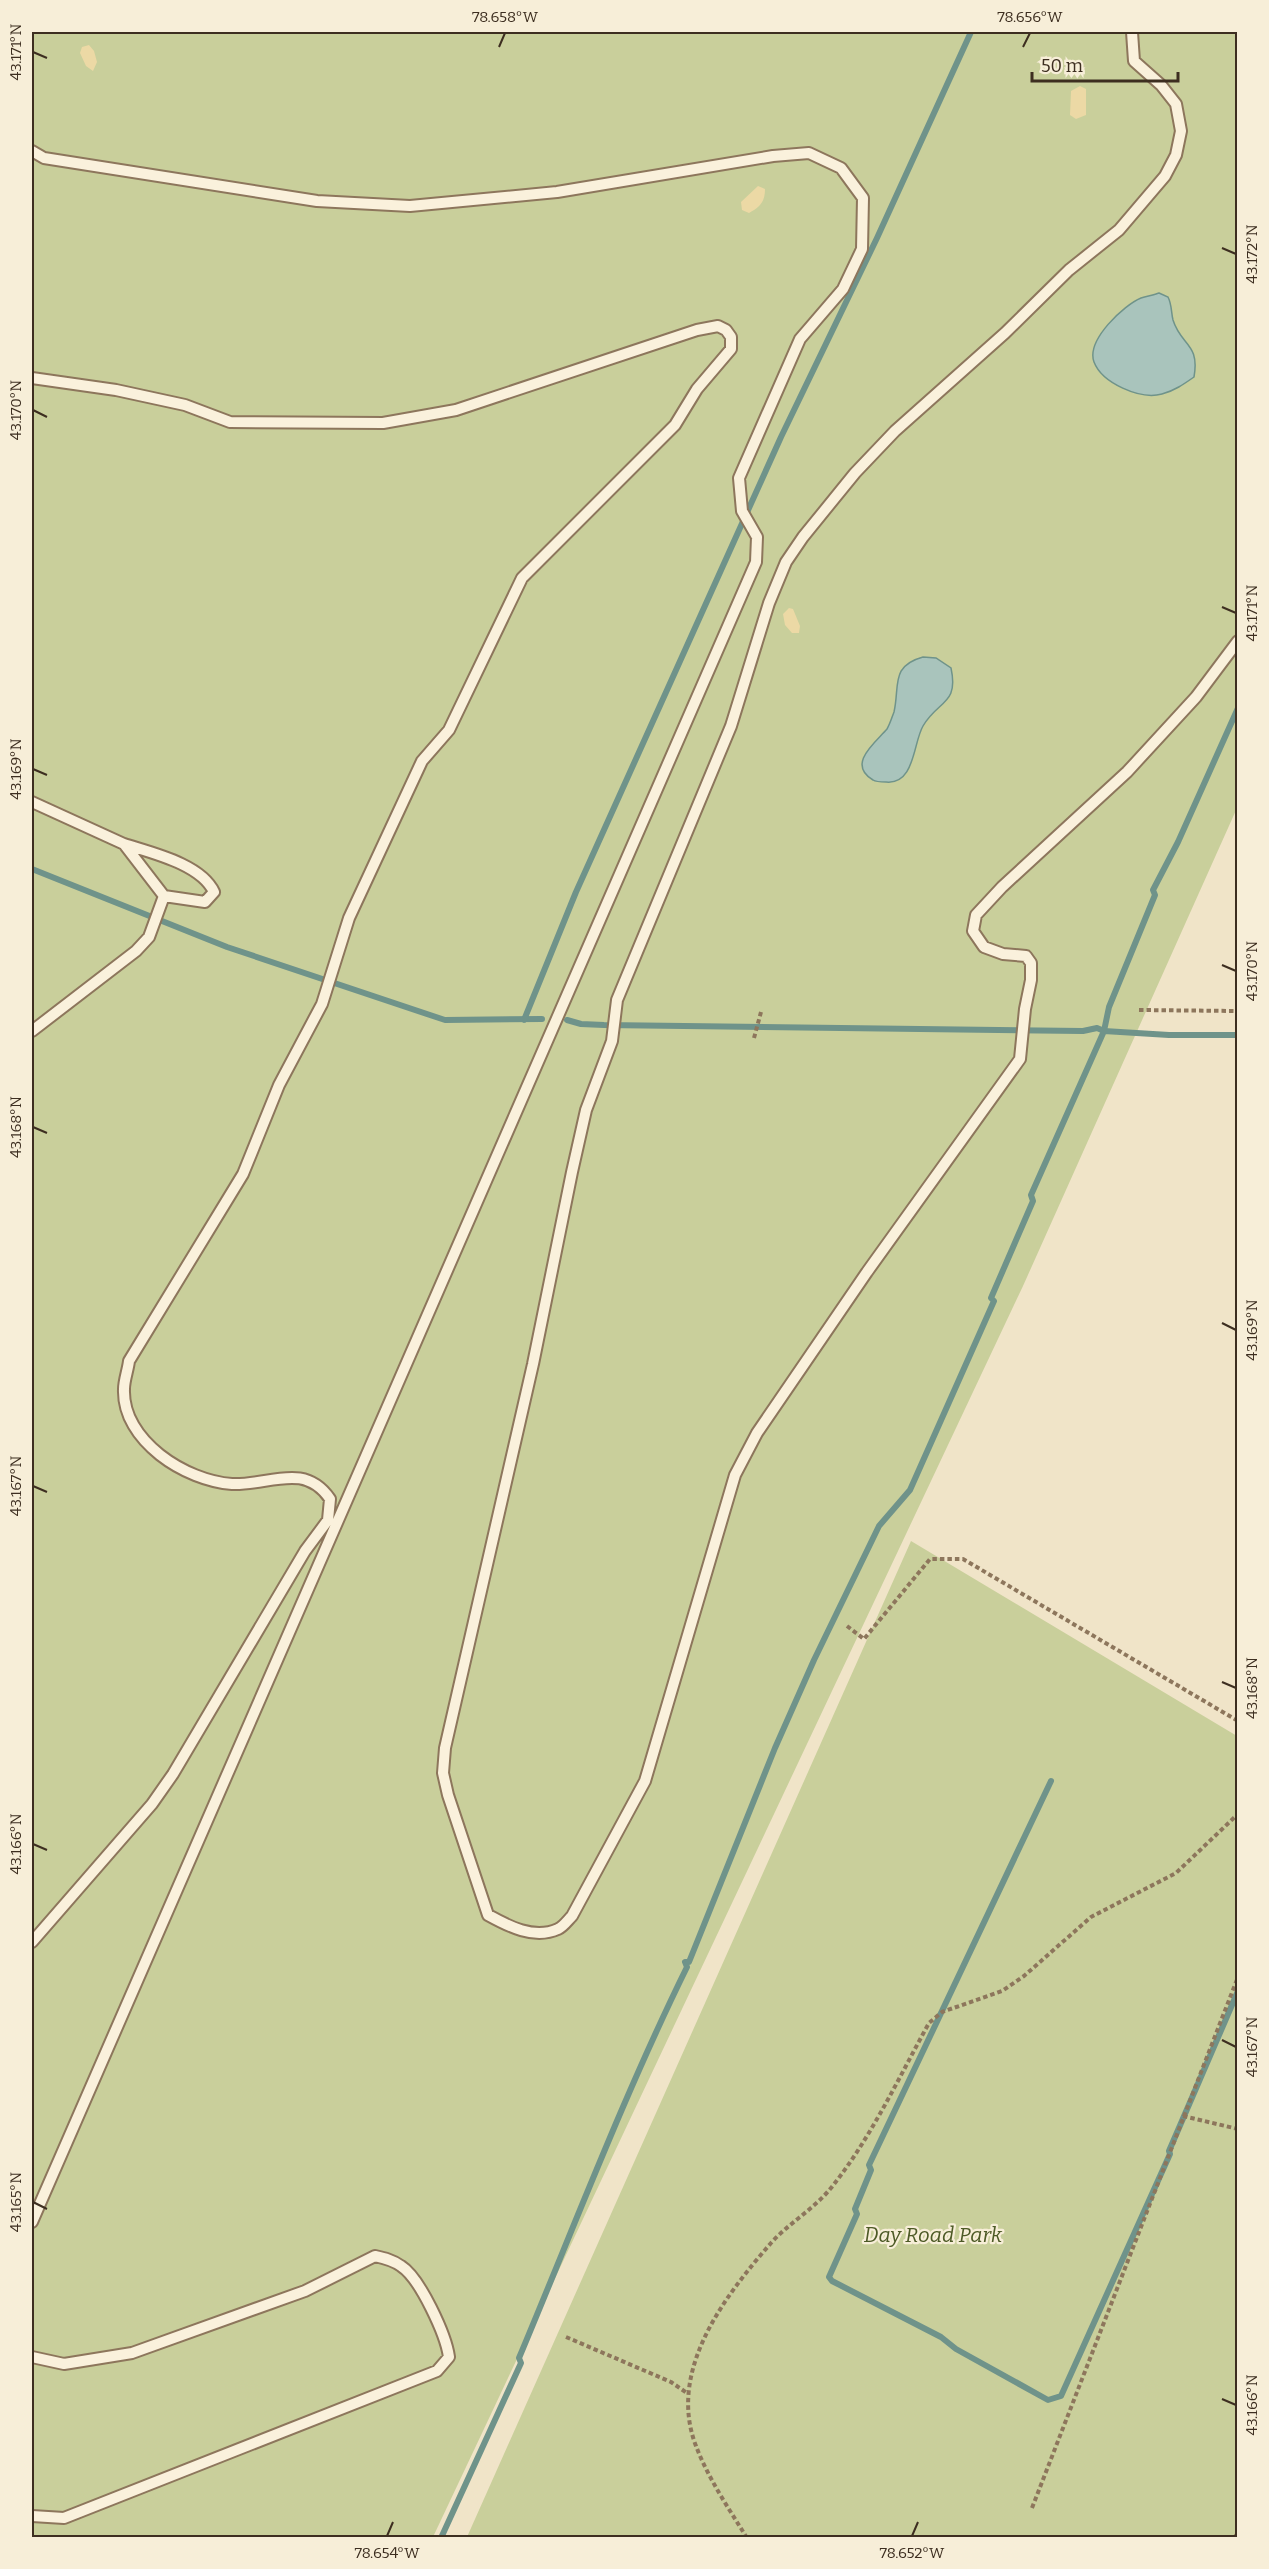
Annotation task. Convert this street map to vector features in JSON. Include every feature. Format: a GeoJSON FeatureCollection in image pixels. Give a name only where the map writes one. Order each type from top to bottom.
{"type":"FeatureCollection","features":[{"type":"Feature","properties":{"kind":"lane"},"geometry":{"type":"LineString","coordinates":[[1132,32],[1134,61],[1161,85],[1176,105],[1181,131],[1176,155],[1164,176],[1119,230],[1069,270],[1005,333],[895,431],[855,473],[803,537],[786,562],[768,603],[731,726],[617,1000],[613,1038],[586,1110],[533,1364],[445,1748],[443,1773],[448,1795],[488,1915],[525,1932],[559,1929],[572,1916],[645,1781],[663,1728],[720,1519],[735,1475],[757,1433],[867,1272],[1020,1059],[1031,980],[1031,963],[1026,956],[1003,954],[984,947],[973,931],[976,915],[1002,887],[1127,772],[1196,697],[1238,641]]}},
{"type":"Feature","properties":{"kind":"lane"},"geometry":{"type":"LineString","coordinates":[[32,151],[44,158],[317,201],[410,206],[557,192],[773,156],[809,153],[841,168],[863,198],[862,249],[843,289],[800,339],[739,478],[742,511],[757,537],[756,562],[32,2222]]}},
{"type":"Feature","properties":{"kind":"lane"},"geometry":{"type":"LineString","coordinates":[[32,378],[116,390],[185,405],[230,422],[383,423],[456,410],[696,330],[718,326],[726,330],[731,337],[731,349],[697,389],[675,425],[522,578],[449,730],[422,761],[349,918],[323,999],[279,1085],[243,1174],[129,1361],[124,1389],[130,1419],[148,1444],[174,1466],[203,1479],[234,1484],[292,1476],[322,1487],[330,1499],[328,1520],[305,1551],[152,1804],[32,1941]]}},
{"type":"Feature","properties":{"kind":"lane"},"geometry":{"type":"LineString","coordinates":[[32,802],[124,844],[175,861],[209,880],[214,892],[205,902],[162,901]]}},
{"type":"Feature","properties":{"kind":"lane"},"geometry":{"type":"LineString","coordinates":[[124,844],[162,901]]}},
{"type":"Feature","properties":{"kind":"lane"},"geometry":{"type":"LineString","coordinates":[[32,1031],[136,951],[149,937],[162,901]]}},
{"type":"Feature","properties":{"kind":"lane"},"geometry":{"type":"LineString","coordinates":[[32,2356],[64,2364],[132,2354],[304,2291],[375,2256],[387,2258],[402,2266],[414,2277],[447,2345],[448,2357],[437,2370],[64,2518],[32,2516]]}},
{"type":"Feature","properties":{"kind":"path"},"geometry":{"type":"LineString","coordinates":[[1139,1010],[1238,1011]]}},
{"type":"Feature","properties":{"kind":"path"},"geometry":{"type":"LineString","coordinates":[[754,1038],[761,1012]]}},
{"type":"Feature","properties":{"kind":"path"},"geometry":{"type":"LineString","coordinates":[[847,1626],[864,1639],[930,1558],[963,1559],[1238,1721]]}},
{"type":"Feature","properties":{"kind":"path"},"geometry":{"type":"LineString","coordinates":[[747,2538],[726,2505],[695,2446],[687,2394],[694,2359],[723,2305],[772,2242],[829,2190],[857,2154],[929,2023],[942,2012],[1002,1991],[1024,1976],[1091,1917],[1176,1873],[1238,1814]]}},
{"type":"Feature","properties":{"kind":"path"},"geometry":{"type":"LineString","coordinates":[[1032,2508],[1238,1977]]}},
{"type":"Feature","properties":{"kind":"path"},"geometry":{"type":"LineString","coordinates":[[1183,2116],[1238,2129]]}},
{"type":"Feature","properties":{"kind":"path"},"geometry":{"type":"LineString","coordinates":[[566,2337],[671,2382],[687,2394]]}},
{"type":"Feature","properties":{"kind":"path"},"geometry":{"type":"LineString","coordinates":[[1234,2538],[1238,2533]]}},
{"type":"Feature","properties":{"kind":"green space"},"geometry":{"type":"Polygon","coordinates":[[[32,32],[1237,32],[1237,808],[1023,1286],[433,2537],[32,2538],[32,32]]]}},
{"type":"Feature","properties":{"kind":"green space","name":"Day Road Park"},"geometry":{"type":"Polygon","coordinates":[[[911,1541],[1237,1736],[1237,2537],[467,2537],[911,1541]]]}},
{"type":"Feature","properties":{"kind":"sand"},"geometry":{"type":"Polygon","coordinates":[[[89,45],[94,51],[97,62],[93,71],[86,66],[80,53],[82,47],[89,45]]]}},
{"type":"Feature","properties":{"kind":"sand"},"geometry":{"type":"Polygon","coordinates":[[[1080,86],[1086,89],[1086,115],[1076,119],[1070,115],[1071,91],[1080,86]]]}},
{"type":"Feature","properties":{"kind":"sand"},"geometry":{"type":"Polygon","coordinates":[[[758,186],[765,189],[761,204],[749,213],[742,210],[741,202],[758,186]]]}},
{"type":"Feature","properties":{"kind":"sand"},"geometry":{"type":"Polygon","coordinates":[[[789,608],[793,609],[800,626],[799,633],[792,633],[785,625],[783,614],[789,608]]]}},
{"type":"Feature","properties":{"kind":"water"},"geometry":{"type":"Polygon","coordinates":[[[1159,293],[1168,297],[1176,329],[1192,351],[1195,366],[1194,377],[1162,394],[1133,392],[1105,377],[1094,362],[1093,353],[1108,324],[1125,308],[1141,298],[1159,293]]]}},
{"type":"Feature","properties":{"kind":"water"},"geometry":{"type":"Polygon","coordinates":[[[923,657],[936,658],[951,668],[953,680],[950,696],[923,726],[912,762],[903,777],[896,781],[874,781],[865,774],[862,767],[863,760],[889,725],[894,712],[898,678],[901,672],[905,666],[923,657]]]}},
{"type":"Feature","properties":{"kind":"waterway"},"geometry":{"type":"LineString","coordinates":[[524,1020],[576,892],[781,437],[877,238],[971,32]]}},
{"type":"Feature","properties":{"kind":"waterway"},"geometry":{"type":"LineString","coordinates":[[441,2538],[521,2363],[519,2358],[600,2161],[687,1967],[685,1962],[689,1962],[775,1748],[814,1660],[879,1526],[910,1490],[994,1301],[991,1298],[1033,1201],[1031,1195],[1104,1031],[1109,1007],[1155,895],[1153,890],[1178,842],[1238,708]]}},
{"type":"Feature","properties":{"kind":"waterway"},"geometry":{"type":"LineString","coordinates":[[32,869],[227,947],[445,1020],[542,1019]]}},
{"type":"Feature","properties":{"kind":"waterway"},"geometry":{"type":"LineString","coordinates":[[567,1020],[581,1024],[604,1025],[1083,1031],[1097,1028],[1104,1031],[1169,1035],[1238,1035]]}},
{"type":"Feature","properties":{"kind":"waterway"},"geometry":{"type":"LineString","coordinates":[[1051,1781],[869,2165],[871,2170],[855,2209],[857,2214],[829,2277],[832,2281],[941,2337],[956,2349],[1048,2400],[1061,2396],[1170,2154],[1169,2151],[1238,1991]]}}]}
